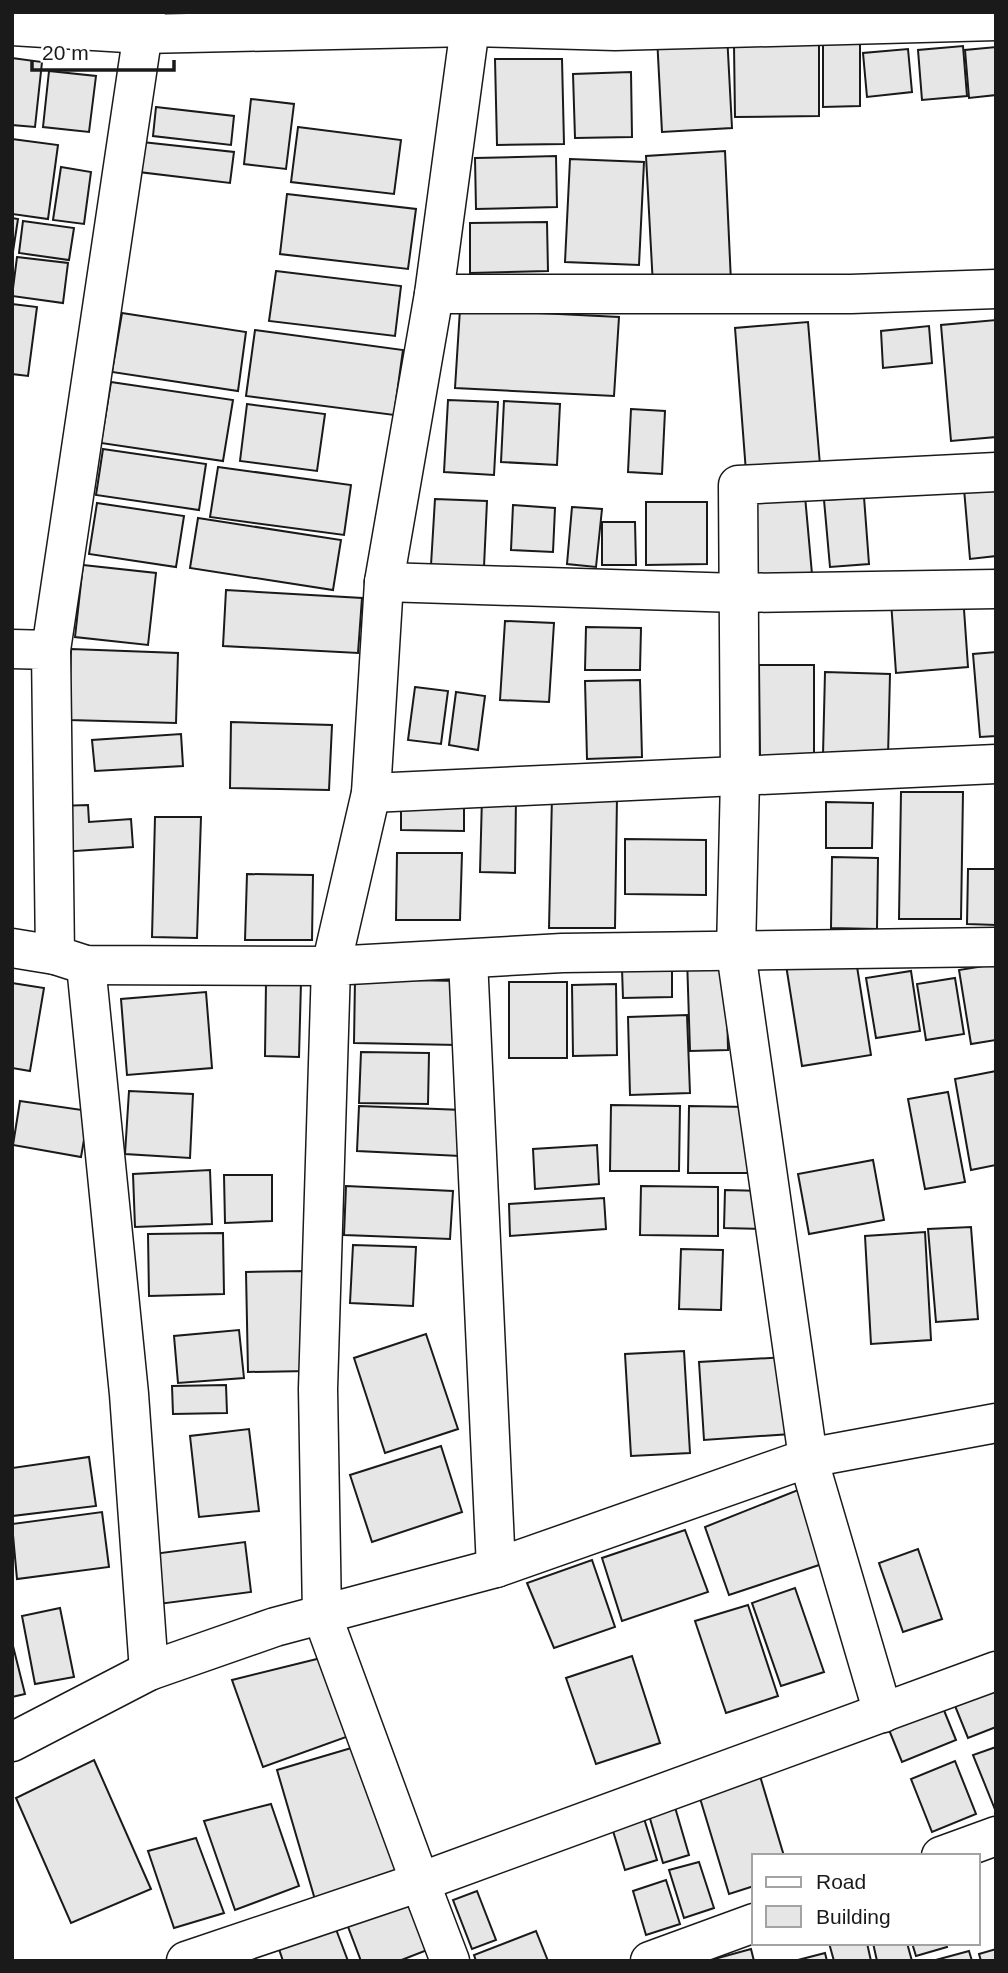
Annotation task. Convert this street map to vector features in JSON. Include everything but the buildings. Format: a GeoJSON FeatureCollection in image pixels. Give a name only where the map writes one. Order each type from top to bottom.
{"type":"FeatureCollection","features":[{"type":"Feature","properties":{"kind":"street"},"geometry":{"type":"LineString","coordinates":[[450,1961],[322,1615],[318,1389],[331,966],[370,793],[384,582],[434,294],[471,20]]}},
{"type":"Feature","properties":{"kind":"street"},"geometry":{"type":"LineString","coordinates":[[12,26],[471,20],[615,31],[996,21]]}},
{"type":"Feature","properties":{"kind":"street"},"geometry":{"type":"LineString","coordinates":[[145,23],[51,650],[70,960],[129,1394],[149,1671]]}},
{"type":"Feature","properties":{"kind":"street"},"geometry":{"type":"LineString","coordinates":[[434,294],[850,294],[996,289]]}},
{"type":"Feature","properties":{"kind":"street"},"geometry":{"type":"LineString","coordinates":[[883,1713],[808,1458],[736,952],[740,778],[738,485],[996,472]]}},
{"type":"Feature","properties":{"kind":"street"},"geometry":{"type":"LineString","coordinates":[[384,582],[738,593],[996,589]]}},
{"type":"Feature","properties":{"kind":"street"},"geometry":{"type":"LineString","coordinates":[[12,649],[51,650]]}},
{"type":"Feature","properties":{"kind":"street"},"geometry":{"type":"LineString","coordinates":[[370,793],[740,778],[996,764]]}},
{"type":"Feature","properties":{"kind":"street"},"geometry":{"type":"LineString","coordinates":[[12,948],[70,960],[331,966],[562,953],[996,947]]}},
{"type":"Feature","properties":{"kind":"street"},"geometry":{"type":"LineString","coordinates":[[468,959],[496,1568]]}},
{"type":"Feature","properties":{"kind":"street"},"geometry":{"type":"LineString","coordinates":[[12,1742],[149,1671],[322,1615],[496,1568],[808,1458],[996,1423]]}},
{"type":"Feature","properties":{"kind":"street"},"geometry":{"type":"LineString","coordinates":[[187,1961],[420,1882],[996,1671]]}},
{"type":"Feature","properties":{"kind":"street"},"geometry":{"type":"LineString","coordinates":[[946,1854],[996,1836]]}},
{"type":"Feature","properties":{"kind":"street"},"geometry":{"type":"LineString","coordinates":[[650,1961],[752,1924]]}}]}
